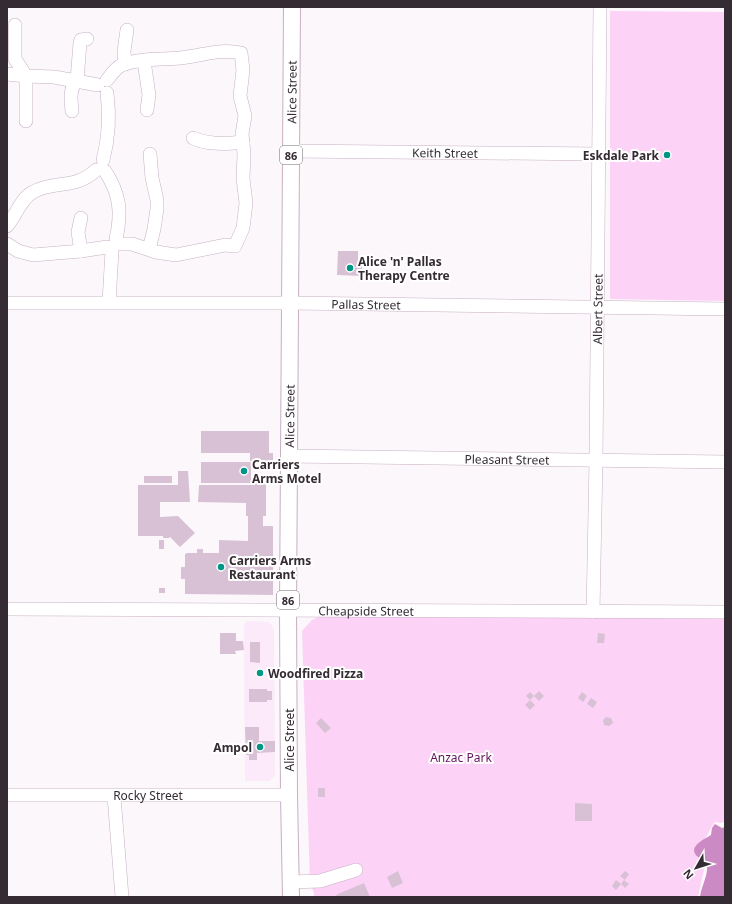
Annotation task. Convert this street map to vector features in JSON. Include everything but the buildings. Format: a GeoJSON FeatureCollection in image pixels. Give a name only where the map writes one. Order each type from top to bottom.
{"type":"FeatureCollection","features":[{"type":"Feature","properties":{"kind":"main road","name":"Alice Street"},"geometry":{"type":"LineString","coordinates":[[291,890],[289,795],[288,456],[292,7]]}},
{"type":"Feature","properties":{"kind":"street","name":"Albert Street"},"geometry":{"type":"LineString","coordinates":[[593,612],[598,308],[600,7]]}},
{"type":"Feature","properties":{"kind":"street"},"geometry":{"type":"LineString","coordinates":[[15,25],[15,59],[26,76],[26,121]]}},
{"type":"Feature","properties":{"kind":"street"},"geometry":{"type":"LineString","coordinates":[[125,64],[124,51],[127,30]]}},
{"type":"Feature","properties":{"kind":"street"},"geometry":{"type":"LineString","coordinates":[[72,111],[71,93],[77,80],[80,43],[82,40],[87,39]]}},
{"type":"Feature","properties":{"kind":"street"},"geometry":{"type":"LineString","coordinates":[[7,226],[25,199],[33,191],[40,188],[74,183],[90,176],[101,167],[108,136],[109,115],[104,86],[117,68],[125,64],[184,58],[218,51],[232,51],[241,53],[243,70],[240,96],[245,116],[242,142],[244,154],[243,178],[246,203],[243,228],[235,246],[225,245],[176,255],[165,254],[132,244],[114,245],[82,251],[33,255],[18,251],[7,244]]}},
{"type":"Feature","properties":{"kind":"street"},"geometry":{"type":"LineString","coordinates":[[144,61],[150,95],[148,110]]}},
{"type":"Feature","properties":{"kind":"street"},"geometry":{"type":"LineString","coordinates":[[7,74],[54,77],[104,86]]}},
{"type":"Feature","properties":{"kind":"street"},"geometry":{"type":"LineString","coordinates":[[193,138],[204,142],[223,144],[242,142]]}},
{"type":"Feature","properties":{"kind":"street","name":"Keith Street"},"geometry":{"type":"LineString","coordinates":[[291,151],[598,154]]}},
{"type":"Feature","properties":{"kind":"street"},"geometry":{"type":"LineString","coordinates":[[149,249],[157,209],[150,154]]}},
{"type":"Feature","properties":{"kind":"street"},"geometry":{"type":"LineString","coordinates":[[101,167],[115,188],[120,217],[114,245],[109,302]]}},
{"type":"Feature","properties":{"kind":"street"},"geometry":{"type":"LineString","coordinates":[[81,218],[78,232],[82,251]]}},
{"type":"Feature","properties":{"kind":"street","name":"Pallas Street"},"geometry":{"type":"LineString","coordinates":[[7,303],[290,303],[725,309]]}},
{"type":"Feature","properties":{"kind":"street","name":"Pleasant Street"},"geometry":{"type":"LineString","coordinates":[[288,456],[725,462]]}},
{"type":"Feature","properties":{"kind":"street","name":"Cheapside Street"},"geometry":{"type":"LineString","coordinates":[[7,609],[725,612]]}},
{"type":"Feature","properties":{"kind":"street","name":"Rocky Street"},"geometry":{"type":"LineString","coordinates":[[7,795],[289,795]]}},
{"type":"Feature","properties":{"kind":"street"},"geometry":{"type":"LineString","coordinates":[[114,796],[122,897]]}},
{"type":"Feature","properties":{"kind":"street"},"geometry":{"type":"LineString","coordinates":[[291,890],[356,870]]}},
{"type":"Feature","properties":{"kind":"shaded area"},"geometry":{"type":"Polygon","coordinates":[[[246,621],[268,622],[272,625],[274,630],[275,776],[269,781],[245,781],[244,626],[246,621]]]}},
{"type":"Feature","properties":{"kind":"shaded area"},"geometry":{"type":"Polygon","coordinates":[[[715,824],[722,828],[725,827],[725,897],[700,897],[707,866],[705,861],[698,857],[694,850],[701,841],[711,835],[712,828],[715,824]]]}},
{"type":"Feature","properties":{"kind":"green space","name":"Eskdale Park"},"geometry":{"type":"Polygon","coordinates":[[[610,11],[725,12],[725,301],[610,299],[610,11]]]}},
{"type":"Feature","properties":{"kind":"green space","name":"Anzac Park"},"geometry":{"type":"Polygon","coordinates":[[[320,616],[725,618],[725,821],[721,823],[715,822],[697,855],[705,865],[698,897],[314,897],[310,883],[302,631],[312,620],[320,616]]]}},
{"type":"Feature","properties":{"kind":"place","name":"Eskdale Park"},"geometry":{"type":"Point","coordinates":[667,155]}},
{"type":"Feature","properties":{"kind":"place","name":"Alice 'n' Pallas Therapy Centre"},"geometry":{"type":"Point","coordinates":[350,268]}},
{"type":"Feature","properties":{"kind":"place","name":"Carriers Arms Motel"},"geometry":{"type":"Point","coordinates":[244,471]}},
{"type":"Feature","properties":{"kind":"place","name":"Carriers Arms Restaurant"},"geometry":{"type":"Point","coordinates":[221,567]}},
{"type":"Feature","properties":{"kind":"place","name":"Woodfired Pizza"},"geometry":{"type":"Point","coordinates":[260,673]}},
{"type":"Feature","properties":{"kind":"place","name":"Ampol"},"geometry":{"type":"Point","coordinates":[260,747]}}]}
